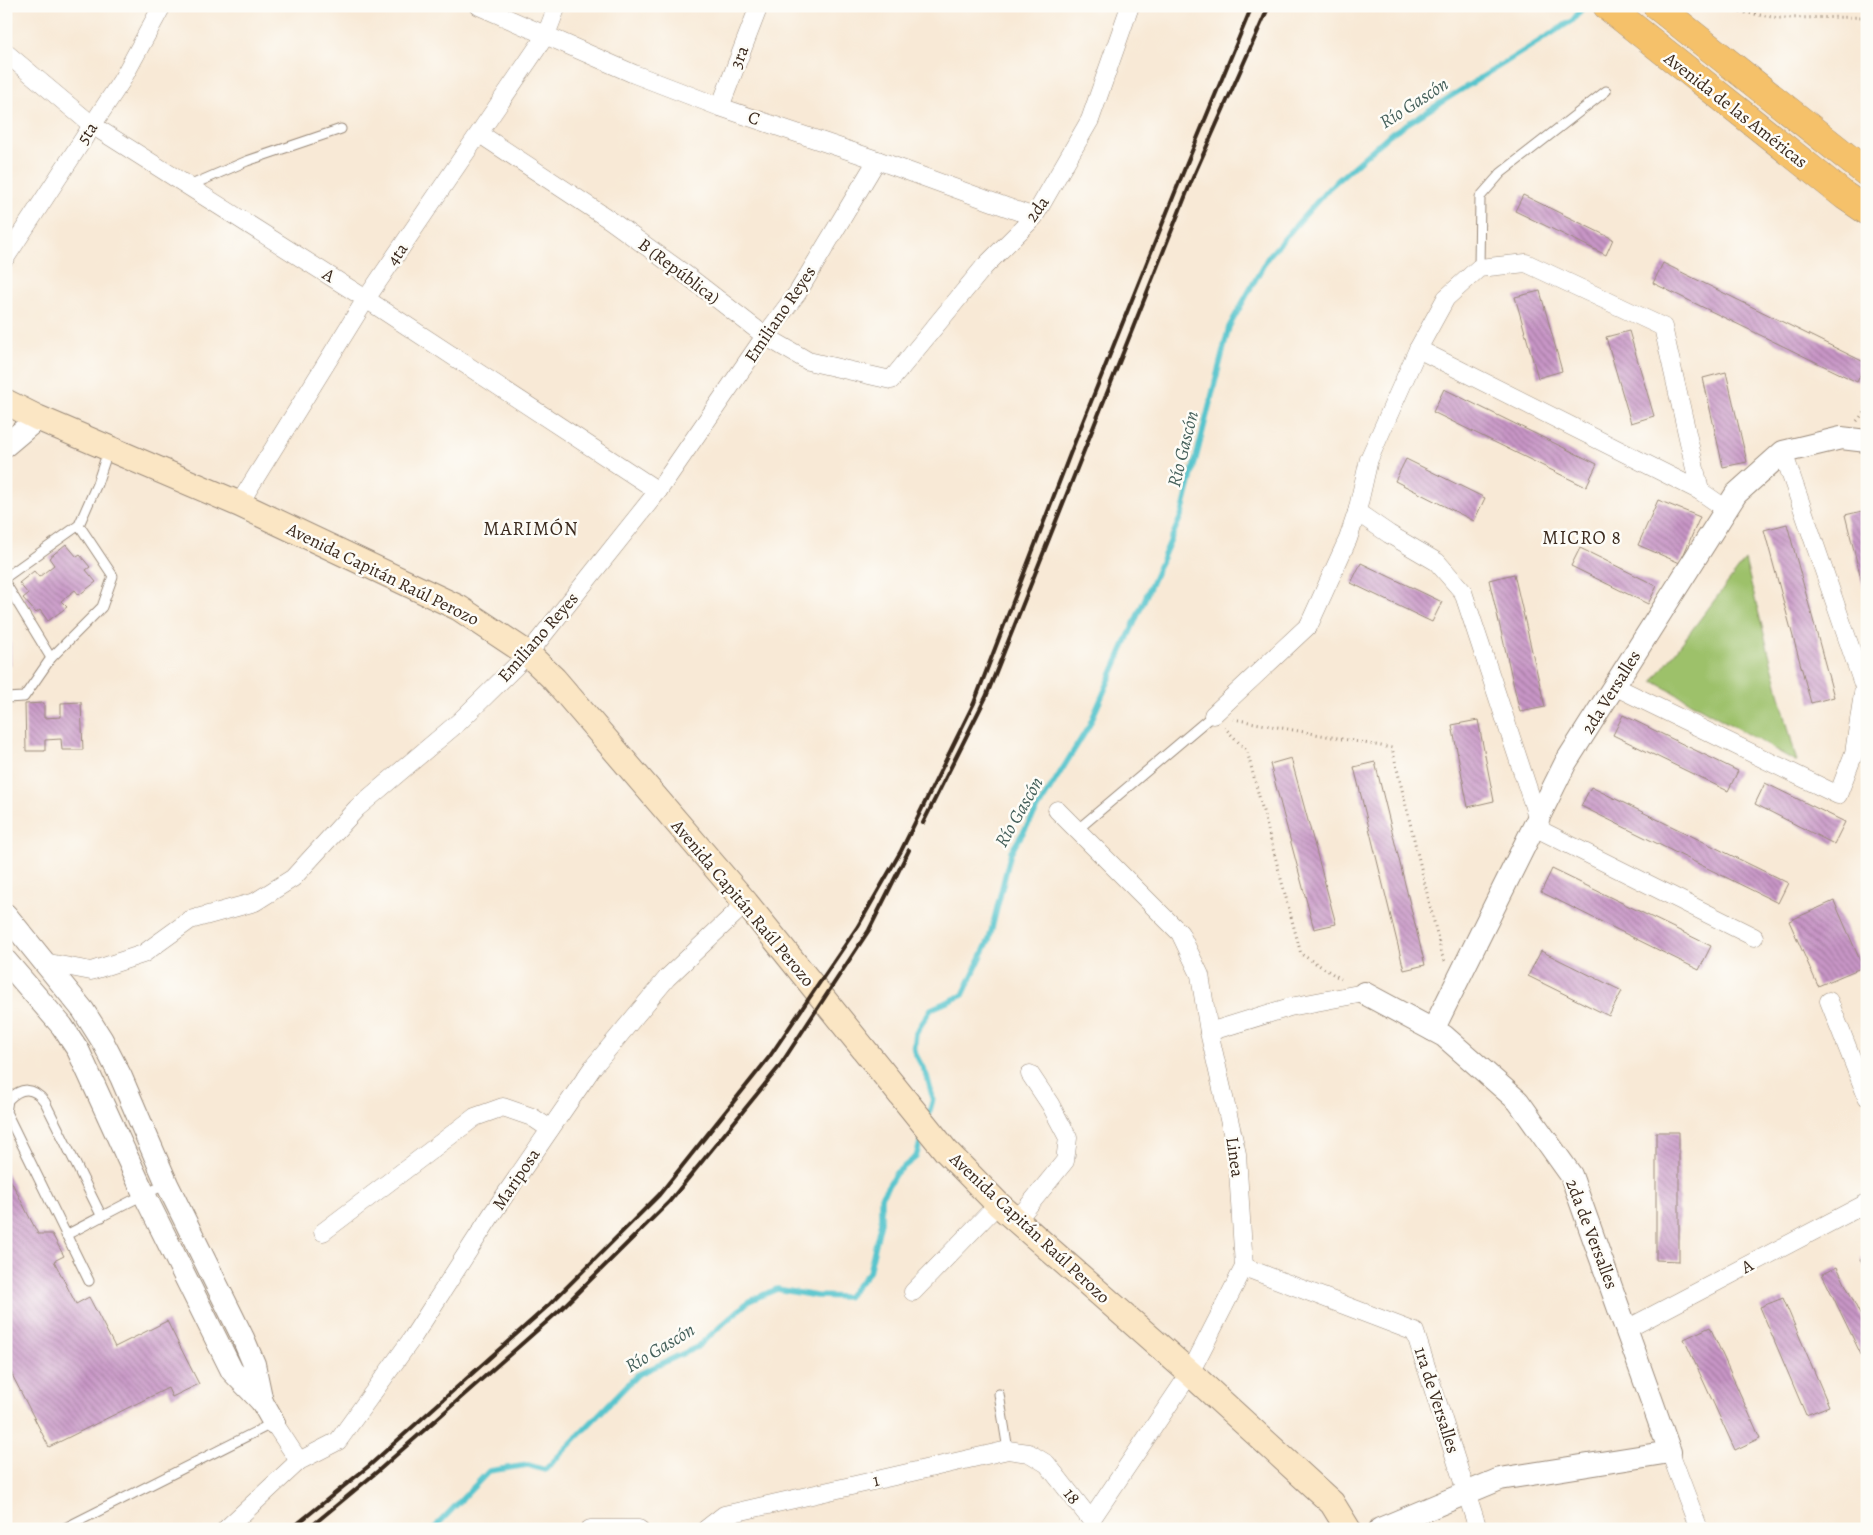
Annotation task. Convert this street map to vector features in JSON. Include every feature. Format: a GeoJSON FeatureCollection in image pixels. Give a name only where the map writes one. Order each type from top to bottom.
{"type":"FeatureCollection","features":[{"type":"Feature","properties":{"kind":"main road","name":"Avenida de las Américas"},"geometry":{"type":"LineString","coordinates":[[1607,6],[1844,196],[1867,211]]}},
{"type":"Feature","properties":{"kind":"main road","name":"Avenida de las Américas"},"geometry":{"type":"LineString","coordinates":[[1656,6],[1867,173]]}},
{"type":"Feature","properties":{"kind":"main road","name":"Avenida Capitán Raúl Perozo"},"geometry":{"type":"LineString","coordinates":[[7,403],[239,504],[460,608],[528,654],[554,679],[746,903],[946,1151],[998,1204],[1332,1503],[1348,1529]]}},
{"type":"Feature","properties":{"kind":"street","name":"5ta"},"geometry":{"type":"LineString","coordinates":[[6,257],[122,80],[162,6]]}},
{"type":"Feature","properties":{"kind":"street","name":"C"},"geometry":{"type":"LineString","coordinates":[[479,6],[634,74],[720,107],[877,160],[1034,217]]}},
{"type":"Feature","properties":{"kind":"street","name":"4ta"},"geometry":{"type":"LineString","coordinates":[[239,504],[366,299],[546,35],[557,6]]}},
{"type":"Feature","properties":{"kind":"street","name":"3ra"},"geometry":{"type":"LineString","coordinates":[[720,107],[759,6]]}},
{"type":"Feature","properties":{"kind":"street","name":"2da"},"geometry":{"type":"LineString","coordinates":[[891,380],[984,267],[1034,217],[1090,120],[1130,6]]}},
{"type":"Feature","properties":{"kind":"street","name":"A"},"geometry":{"type":"LineString","coordinates":[[6,54],[92,125],[366,299],[658,491]]}},
{"type":"Feature","properties":{"kind":"street","name":"B (República)"},"geometry":{"type":"LineString","coordinates":[[480,134],[618,226],[689,277],[765,336],[808,361],[891,380]]}},
{"type":"Feature","properties":{"kind":"street","name":"Emiliano Reyes"},"geometry":{"type":"LineString","coordinates":[[44,962],[91,971],[144,954],[190,920],[255,902],[293,878],[358,808],[460,721],[528,654],[658,491],[765,336],[798,292],[877,160]]}},
{"type":"Feature","properties":{"kind":"street"},"geometry":{"type":"LineString","coordinates":[[1213,716],[1309,624],[1348,539],[1357,512],[1369,459],[1418,349],[1446,298],[1479,268],[1526,263],[1663,328],[1700,491]]}},
{"type":"Feature","properties":{"kind":"street"},"geometry":{"type":"LineString","coordinates":[[1418,349],[1700,491],[1726,509]]}},
{"type":"Feature","properties":{"kind":"street"},"geometry":{"type":"LineString","coordinates":[[6,445],[38,418]]}},
{"type":"Feature","properties":{"kind":"street","name":"2da Versalles"},"geometry":{"type":"LineString","coordinates":[[1433,1030],[1566,762],[1736,494],[1783,452],[1841,438],[1867,441]]}},
{"type":"Feature","properties":{"kind":"street"},"geometry":{"type":"LineString","coordinates":[[1614,686],[1838,795],[1854,753],[1864,687],[1783,452]]}},
{"type":"Feature","properties":{"kind":"street"},"geometry":{"type":"LineString","coordinates":[[1357,512],[1389,534],[1437,562],[1463,592],[1542,831],[1754,937]]}},
{"type":"Feature","properties":{"kind":"street","name":"Linea"},"geometry":{"type":"LineString","coordinates":[[1057,810],[1180,932],[1200,975],[1209,1032],[1237,1154],[1244,1267]]}},
{"type":"Feature","properties":{"kind":"street","name":"Mariposa"},"geometry":{"type":"LineString","coordinates":[[226,1529],[299,1461],[338,1441],[412,1340],[492,1214],[593,1067],[668,978],[746,903]]}},
{"type":"Feature","properties":{"kind":"street"},"geometry":{"type":"LineString","coordinates":[[6,915],[83,1010],[102,1040],[121,1078],[167,1184],[243,1338],[254,1364],[262,1402]]}},
{"type":"Feature","properties":{"kind":"street"},"geometry":{"type":"LineString","coordinates":[[6,961],[62,1026],[78,1050],[144,1194],[232,1371],[262,1402],[299,1461]]}},
{"type":"Feature","properties":{"kind":"street"},"geometry":{"type":"LineString","coordinates":[[1209,1032],[1290,1007],[1364,993]]}},
{"type":"Feature","properties":{"kind":"street","name":"2da de Versalles"},"geometry":{"type":"LineString","coordinates":[[1364,993],[1444,1036],[1518,1101],[1571,1175],[1699,1529]]}},
{"type":"Feature","properties":{"kind":"street"},"geometry":{"type":"LineString","coordinates":[[1829,1001],[1867,1097]]}},
{"type":"Feature","properties":{"kind":"street"},"geometry":{"type":"LineString","coordinates":[[1017,1220],[1065,1161],[1068,1138],[1050,1104],[1030,1074]]}},
{"type":"Feature","properties":{"kind":"street"},"geometry":{"type":"LineString","coordinates":[[323,1232],[475,1117],[504,1107],[532,1117],[550,1129]]}},
{"type":"Feature","properties":{"kind":"street","name":"A"},"geometry":{"type":"LineString","coordinates":[[1627,1329],[1867,1203]]}},
{"type":"Feature","properties":{"kind":"street"},"geometry":{"type":"LineString","coordinates":[[913,1292],[998,1204]]}},
{"type":"Feature","properties":{"kind":"street"},"geometry":{"type":"LineString","coordinates":[[1093,1524],[1190,1374],[1244,1267]]}},
{"type":"Feature","properties":{"kind":"street","name":"1ra de Versalles"},"geometry":{"type":"LineString","coordinates":[[1244,1267],[1415,1332],[1478,1529]]}},
{"type":"Feature","properties":{"kind":"street","name":"1"},"geometry":{"type":"LineString","coordinates":[[706,1529],[724,1515],[1008,1450],[1029,1453],[1048,1464]]}},
{"type":"Feature","properties":{"kind":"street"},"geometry":{"type":"LineString","coordinates":[[1380,1529],[1500,1479],[1670,1452]]}},
{"type":"Feature","properties":{"kind":"street","name":"18"},"geometry":{"type":"LineString","coordinates":[[1048,1464],[1093,1524]]}},
{"type":"Feature","properties":{"kind":"street"},"geometry":{"type":"LineString","coordinates":[[590,1529],[639,1529]]}},
{"type":"Feature","properties":{"kind":"lane"},"geometry":{"type":"LineString","coordinates":[[1479,268],[1480,197],[1501,172],[1606,91]]}},
{"type":"Feature","properties":{"kind":"lane"},"geometry":{"type":"LineString","coordinates":[[188,186],[247,161],[341,129]]}},
{"type":"Feature","properties":{"kind":"lane"},"geometry":{"type":"LineString","coordinates":[[6,577],[79,525],[97,484],[109,448]]}},
{"type":"Feature","properties":{"kind":"lane"},"geometry":{"type":"LineString","coordinates":[[6,698],[24,697],[52,658],[102,607],[113,576],[79,525]]}},
{"type":"Feature","properties":{"kind":"lane"},"geometry":{"type":"LineString","coordinates":[[6,584],[52,658]]}},
{"type":"Feature","properties":{"kind":"lane"},"geometry":{"type":"LineString","coordinates":[[1077,830],[1213,716]]}},
{"type":"Feature","properties":{"kind":"lane"},"geometry":{"type":"LineString","coordinates":[[89,1280],[6,1112],[8,1100],[14,1094],[22,1090],[31,1090],[39,1094],[102,1217]]}},
{"type":"Feature","properties":{"kind":"lane"},"geometry":{"type":"LineString","coordinates":[[66,1234],[167,1184]]}},
{"type":"Feature","properties":{"kind":"lane"},"geometry":{"type":"LineString","coordinates":[[999,1394],[1008,1450]]}},
{"type":"Feature","properties":{"kind":"lane"},"geometry":{"type":"LineString","coordinates":[[63,1529],[274,1423]]}},
{"type":"Feature","properties":{"kind":"path"},"geometry":{"type":"LineString","coordinates":[[1721,6],[1734,11],[1779,18],[1867,17]]}},
{"type":"Feature","properties":{"kind":"path"},"geometry":{"type":"LineString","coordinates":[[1213,716],[1392,748],[1442,955],[1457,980]]}},
{"type":"Feature","properties":{"kind":"path"},"geometry":{"type":"LineString","coordinates":[[1213,716],[1248,750],[1301,954],[1364,993]]}},
{"type":"Feature","properties":{"kind":"green space"},"geometry":{"type":"Polygon","coordinates":[[[1745,560],[1797,762],[1653,681],[1745,560]]]}},
{"type":"Feature","properties":{"kind":"building"},"geometry":{"type":"Polygon","coordinates":[[[1523,195],[1613,239],[1606,255],[1515,211],[1523,195]]]}},
{"type":"Feature","properties":{"kind":"building"},"geometry":{"type":"Polygon","coordinates":[[[1663,263],[1866,363],[1857,382],[1653,283],[1663,263]]]}},
{"type":"Feature","properties":{"kind":"building"},"geometry":{"type":"Polygon","coordinates":[[[1540,291],[1562,371],[1538,378],[1515,297],[1540,291]]]}},
{"type":"Feature","properties":{"kind":"building"},"geometry":{"type":"Polygon","coordinates":[[[1629,331],[1654,416],[1631,423],[1606,337],[1629,331]]]}},
{"type":"Feature","properties":{"kind":"building"},"geometry":{"type":"Polygon","coordinates":[[[1726,372],[1747,462],[1723,467],[1703,378],[1726,372]]]}},
{"type":"Feature","properties":{"kind":"building"},"geometry":{"type":"Polygon","coordinates":[[[1444,389],[1597,464],[1586,487],[1433,412],[1444,389]]]}},
{"type":"Feature","properties":{"kind":"building"},"geometry":{"type":"Polygon","coordinates":[[[1406,459],[1485,498],[1474,521],[1395,481],[1406,459]]]}},
{"type":"Feature","properties":{"kind":"building"},"geometry":{"type":"Polygon","coordinates":[[[1658,500],[1700,517],[1680,563],[1638,545],[1658,500]]]}},
{"type":"Feature","properties":{"kind":"building"},"geometry":{"type":"Polygon","coordinates":[[[1867,510],[1867,598],[1866,598],[1845,515],[1867,510]]]}},
{"type":"Feature","properties":{"kind":"building"},"geometry":{"type":"Polygon","coordinates":[[[1787,524],[1834,697],[1811,703],[1764,530],[1787,524]]]}},
{"type":"Feature","properties":{"kind":"building"},"geometry":{"type":"Polygon","coordinates":[[[66,544],[77,557],[80,555],[90,567],[86,570],[96,582],[79,595],[75,590],[61,601],[67,607],[48,621],[40,610],[36,613],[23,598],[28,594],[19,583],[34,571],[39,577],[54,565],[49,558],[66,544]]]}},
{"type":"Feature","properties":{"kind":"building"},"geometry":{"type":"Polygon","coordinates":[[[1580,548],[1657,586],[1648,604],[1571,566],[1580,548]]]}},
{"type":"Feature","properties":{"kind":"building"},"geometry":{"type":"Polygon","coordinates":[[[1361,563],[1442,602],[1432,622],[1351,583],[1361,563]]]}},
{"type":"Feature","properties":{"kind":"building"},"geometry":{"type":"Polygon","coordinates":[[[1514,574],[1545,707],[1520,712],[1489,580],[1514,574]]]}},
{"type":"Feature","properties":{"kind":"building"},"geometry":{"type":"Polygon","coordinates":[[[6,617],[10,617],[11,665],[6,665],[6,617]]]}},
{"type":"Feature","properties":{"kind":"building"},"geometry":{"type":"Polygon","coordinates":[[[81,702],[83,750],[62,750],[61,739],[45,740],[45,751],[26,751],[25,704],[44,703],[44,718],[61,717],[61,703],[81,702]]]}},
{"type":"Feature","properties":{"kind":"building"},"geometry":{"type":"Polygon","coordinates":[[[1623,715],[1738,771],[1728,791],[1613,735],[1623,715]]]}},
{"type":"Feature","properties":{"kind":"building"},"geometry":{"type":"Polygon","coordinates":[[[1478,720],[1494,801],[1468,807],[1452,725],[1478,720]]]}},
{"type":"Feature","properties":{"kind":"building"},"geometry":{"type":"Polygon","coordinates":[[[1291,758],[1336,924],[1314,929],[1270,764],[1291,758]]]}},
{"type":"Feature","properties":{"kind":"building"},"geometry":{"type":"Polygon","coordinates":[[[1375,762],[1425,965],[1404,970],[1354,767],[1375,762]]]}},
{"type":"Feature","properties":{"kind":"building"},"geometry":{"type":"Polygon","coordinates":[[[1765,783],[1845,822],[1834,844],[1755,804],[1765,783]]]}},
{"type":"Feature","properties":{"kind":"building"},"geometry":{"type":"Polygon","coordinates":[[[1591,787],[1788,883],[1778,903],[1581,806],[1591,787]]]}},
{"type":"Feature","properties":{"kind":"building"},"geometry":{"type":"Polygon","coordinates":[[[1552,869],[1711,946],[1699,970],[1541,892],[1552,869]]]}},
{"type":"Feature","properties":{"kind":"building"},"geometry":{"type":"Polygon","coordinates":[[[1834,901],[1863,967],[1818,986],[1789,921],[1834,901]]]}},
{"type":"Feature","properties":{"kind":"building"},"geometry":{"type":"Polygon","coordinates":[[[1541,951],[1622,991],[1609,1016],[1528,976],[1541,951]]]}},
{"type":"Feature","properties":{"kind":"building"},"geometry":{"type":"Polygon","coordinates":[[[1656,1132],[1679,1132],[1679,1261],[1656,1260],[1656,1132]]]}},
{"type":"Feature","properties":{"kind":"building"},"geometry":{"type":"Polygon","coordinates":[[[6,1171],[38,1234],[52,1234],[64,1256],[54,1261],[76,1304],[89,1297],[115,1347],[167,1321],[199,1384],[172,1397],[168,1388],[49,1447],[6,1363],[6,1171]]]}},
{"type":"Feature","properties":{"kind":"building"},"geometry":{"type":"Polygon","coordinates":[[[1867,1256],[1867,1271],[1860,1259],[1867,1256]]]}},
{"type":"Feature","properties":{"kind":"building"},"geometry":{"type":"Polygon","coordinates":[[[1837,1267],[1867,1329],[1867,1367],[1822,1274],[1837,1267]]]}},
{"type":"Feature","properties":{"kind":"building"},"geometry":{"type":"Polygon","coordinates":[[[1783,1298],[1829,1406],[1806,1415],[1760,1307],[1783,1298]]]}},
{"type":"Feature","properties":{"kind":"building"},"geometry":{"type":"Polygon","coordinates":[[[1710,1327],[1760,1438],[1735,1450],[1684,1339],[1710,1327]]]}},
{"type":"Feature","properties":{"kind":"waterway","name":"Río Gascón"},"geometry":{"type":"LineString","coordinates":[[928,1117],[933,1099],[927,1076],[914,1051],[916,1033],[931,1009],[963,995],[989,940],[1011,852],[1089,726],[1182,514],[1229,327],[1268,257],[1329,188],[1389,135],[1573,20],[1584,6]]}},
{"type":"Feature","properties":{"kind":"waterway","name":"Río Gascón"},"geometry":{"type":"LineString","coordinates":[[435,1529],[489,1471],[528,1465],[545,1470],[637,1375],[697,1347],[749,1301],[777,1289],[816,1296],[847,1297],[869,1272],[881,1222],[881,1197],[896,1173],[916,1157],[923,1133]]}},
{"type":"Feature","properties":{"kind":"railway"},"geometry":{"type":"LineString","coordinates":[[291,1529],[370,1465],[550,1304],[659,1195],[770,1056],[858,926],[901,851],[974,703],[1070,454],[1252,6]]}},
{"type":"Feature","properties":{"kind":"railway"},"geometry":{"type":"LineString","coordinates":[[923,823],[986,697],[1191,182],[1269,6]]}},
{"type":"Feature","properties":{"kind":"railway"},"geometry":{"type":"LineString","coordinates":[[308,1529],[378,1471],[560,1310],[669,1202],[779,1067],[869,930],[909,850]]}},
{"type":"Feature","properties":{"kind":"district","name":"MARIMÓN"},"geometry":{"type":"Point","coordinates":[531,529]}},
{"type":"Feature","properties":{"kind":"district","name":"MICRO 8"},"geometry":{"type":"Point","coordinates":[1582,538]}}]}
